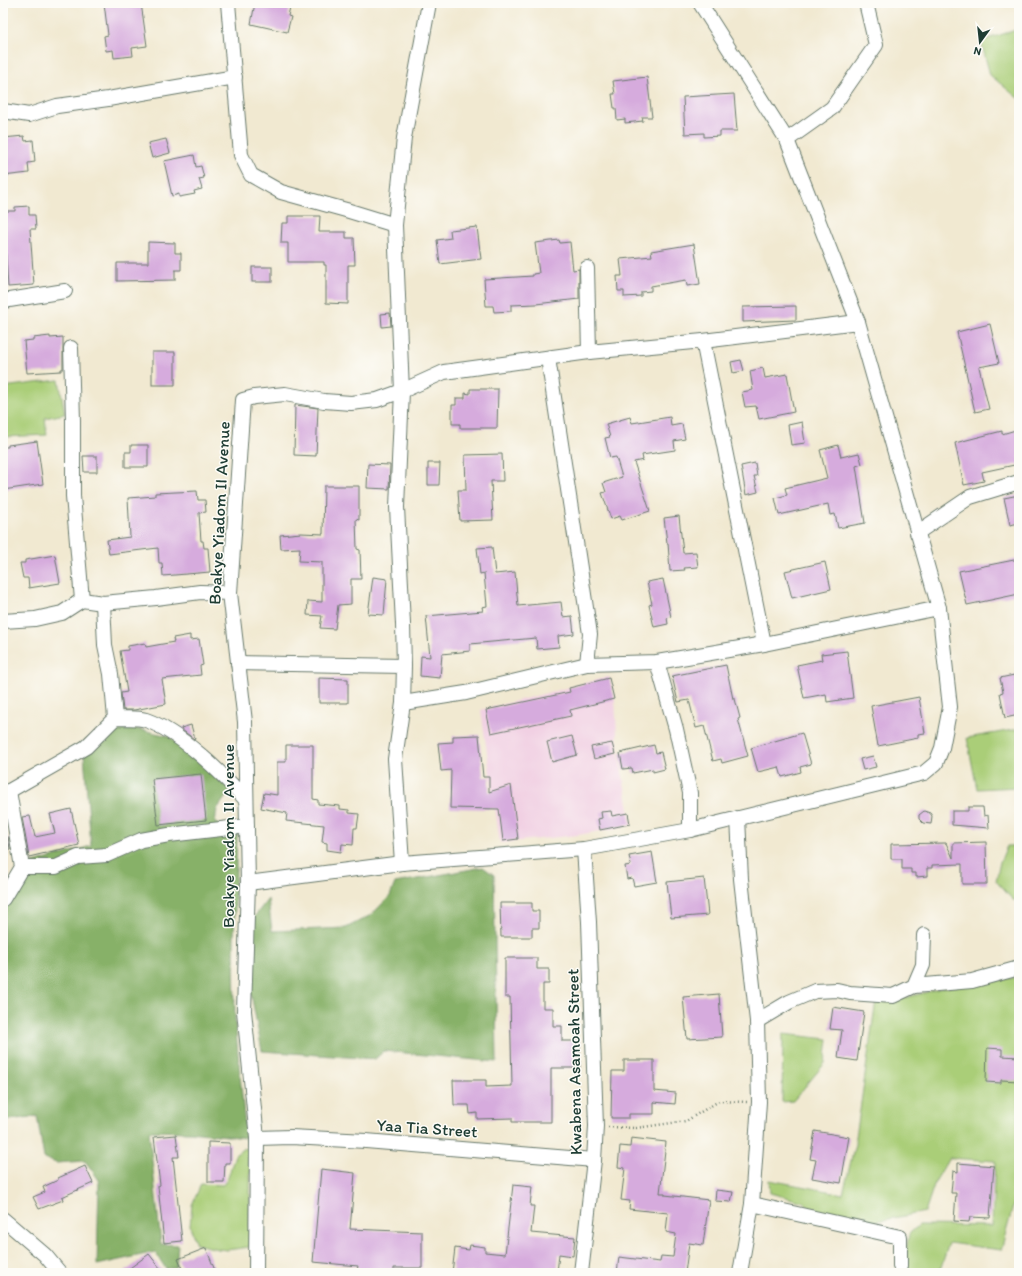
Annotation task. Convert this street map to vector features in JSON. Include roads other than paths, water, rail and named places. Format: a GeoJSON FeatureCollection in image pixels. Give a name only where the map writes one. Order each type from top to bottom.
{"type":"FeatureCollection","features":[{"type":"Feature","properties":{"kind":"street"},"geometry":{"type":"LineString","coordinates":[[228,3],[241,155],[251,175],[281,192],[395,225]]}},
{"type":"Feature","properties":{"kind":"street"},"geometry":{"type":"LineString","coordinates":[[402,863],[395,759],[403,703],[404,666],[398,507],[402,391],[395,225],[404,138],[428,3]]}},
{"type":"Feature","properties":{"kind":"street"},"geometry":{"type":"LineString","coordinates":[[248,883],[402,863],[584,849],[690,830],[924,773],[936,763],[942,748],[950,707],[939,608],[858,322],[787,140],[700,3]]}},
{"type":"Feature","properties":{"kind":"street"},"geometry":{"type":"LineString","coordinates":[[787,140],[832,108],[876,45],[866,3]]}},
{"type":"Feature","properties":{"kind":"street"},"geometry":{"type":"LineString","coordinates":[[3,111],[29,115],[56,106],[108,99],[235,77]]}},
{"type":"Feature","properties":{"kind":"street"},"geometry":{"type":"LineString","coordinates":[[587,268],[589,352]]}},
{"type":"Feature","properties":{"kind":"street"},"geometry":{"type":"LineString","coordinates":[[3,301],[65,290]]}},
{"type":"Feature","properties":{"kind":"street"},"geometry":{"type":"LineString","coordinates":[[402,391],[444,372],[589,352],[703,341],[858,322]]}},
{"type":"Feature","properties":{"kind":"street"},"geometry":{"type":"LineString","coordinates":[[703,341],[764,644]]}},
{"type":"Feature","properties":{"kind":"street"},"geometry":{"type":"LineString","coordinates":[[71,348],[73,496],[82,600]]}},
{"type":"Feature","properties":{"kind":"street"},"geometry":{"type":"LineString","coordinates":[[548,358],[590,634],[587,664]]}},
{"type":"Feature","properties":{"kind":"street","name":"Boakye Yiadom II Avenue"},"geometry":{"type":"LineString","coordinates":[[256,1273],[257,1138],[244,1011],[248,883],[245,722],[230,593],[243,400],[254,397],[285,394],[324,401],[352,403],[377,400],[402,391]]}},
{"type":"Feature","properties":{"kind":"street"},"geometry":{"type":"LineString","coordinates":[[917,533],[970,497],[1019,482]]}},
{"type":"Feature","properties":{"kind":"street"},"geometry":{"type":"LineString","coordinates":[[3,621],[34,619],[62,613],[82,600],[103,603],[200,592],[230,593]]}},
{"type":"Feature","properties":{"kind":"street"},"geometry":{"type":"LineString","coordinates":[[103,603],[105,645],[111,674],[115,718]]}},
{"type":"Feature","properties":{"kind":"street"},"geometry":{"type":"LineString","coordinates":[[403,703],[466,693],[587,664],[657,662],[764,644],[939,608]]}},
{"type":"Feature","properties":{"kind":"street"},"geometry":{"type":"LineString","coordinates":[[657,662],[676,730],[690,793],[690,830]]}},
{"type":"Feature","properties":{"kind":"street"},"geometry":{"type":"LineString","coordinates":[[238,663],[404,666]]}},
{"type":"Feature","properties":{"kind":"street"},"geometry":{"type":"LineString","coordinates":[[3,899],[22,867],[6,792],[86,747],[115,718],[145,720],[176,735],[227,778],[246,800]]}},
{"type":"Feature","properties":{"kind":"street"},"geometry":{"type":"LineString","coordinates":[[738,818],[741,879],[757,1021],[759,1102],[752,1204],[740,1273]]}},
{"type":"Feature","properties":{"kind":"street"},"geometry":{"type":"LineString","coordinates":[[22,867],[56,867],[78,857],[107,855],[141,840],[169,835],[247,826]]}},
{"type":"Feature","properties":{"kind":"street","name":"Kwabena Asamoah Street"},"geometry":{"type":"LineString","coordinates":[[581,1273],[594,1160],[596,1126],[589,922],[584,849]]}},
{"type":"Feature","properties":{"kind":"street"},"geometry":{"type":"LineString","coordinates":[[914,986],[923,965],[924,935]]}},
{"type":"Feature","properties":{"kind":"street"},"geometry":{"type":"LineString","coordinates":[[757,1021],[789,1002],[815,991],[837,990],[850,993],[893,996],[914,986],[972,981],[1019,968]]}},
{"type":"Feature","properties":{"kind":"street","name":"Yaa Tia Street"},"geometry":{"type":"LineString","coordinates":[[257,1138],[291,1136],[594,1160]]}},
{"type":"Feature","properties":{"kind":"street"},"geometry":{"type":"LineString","coordinates":[[752,1204],[900,1237],[900,1266]]}},
{"type":"Feature","properties":{"kind":"street"},"geometry":{"type":"LineString","coordinates":[[3,1219],[45,1255],[60,1273]]}}]}
